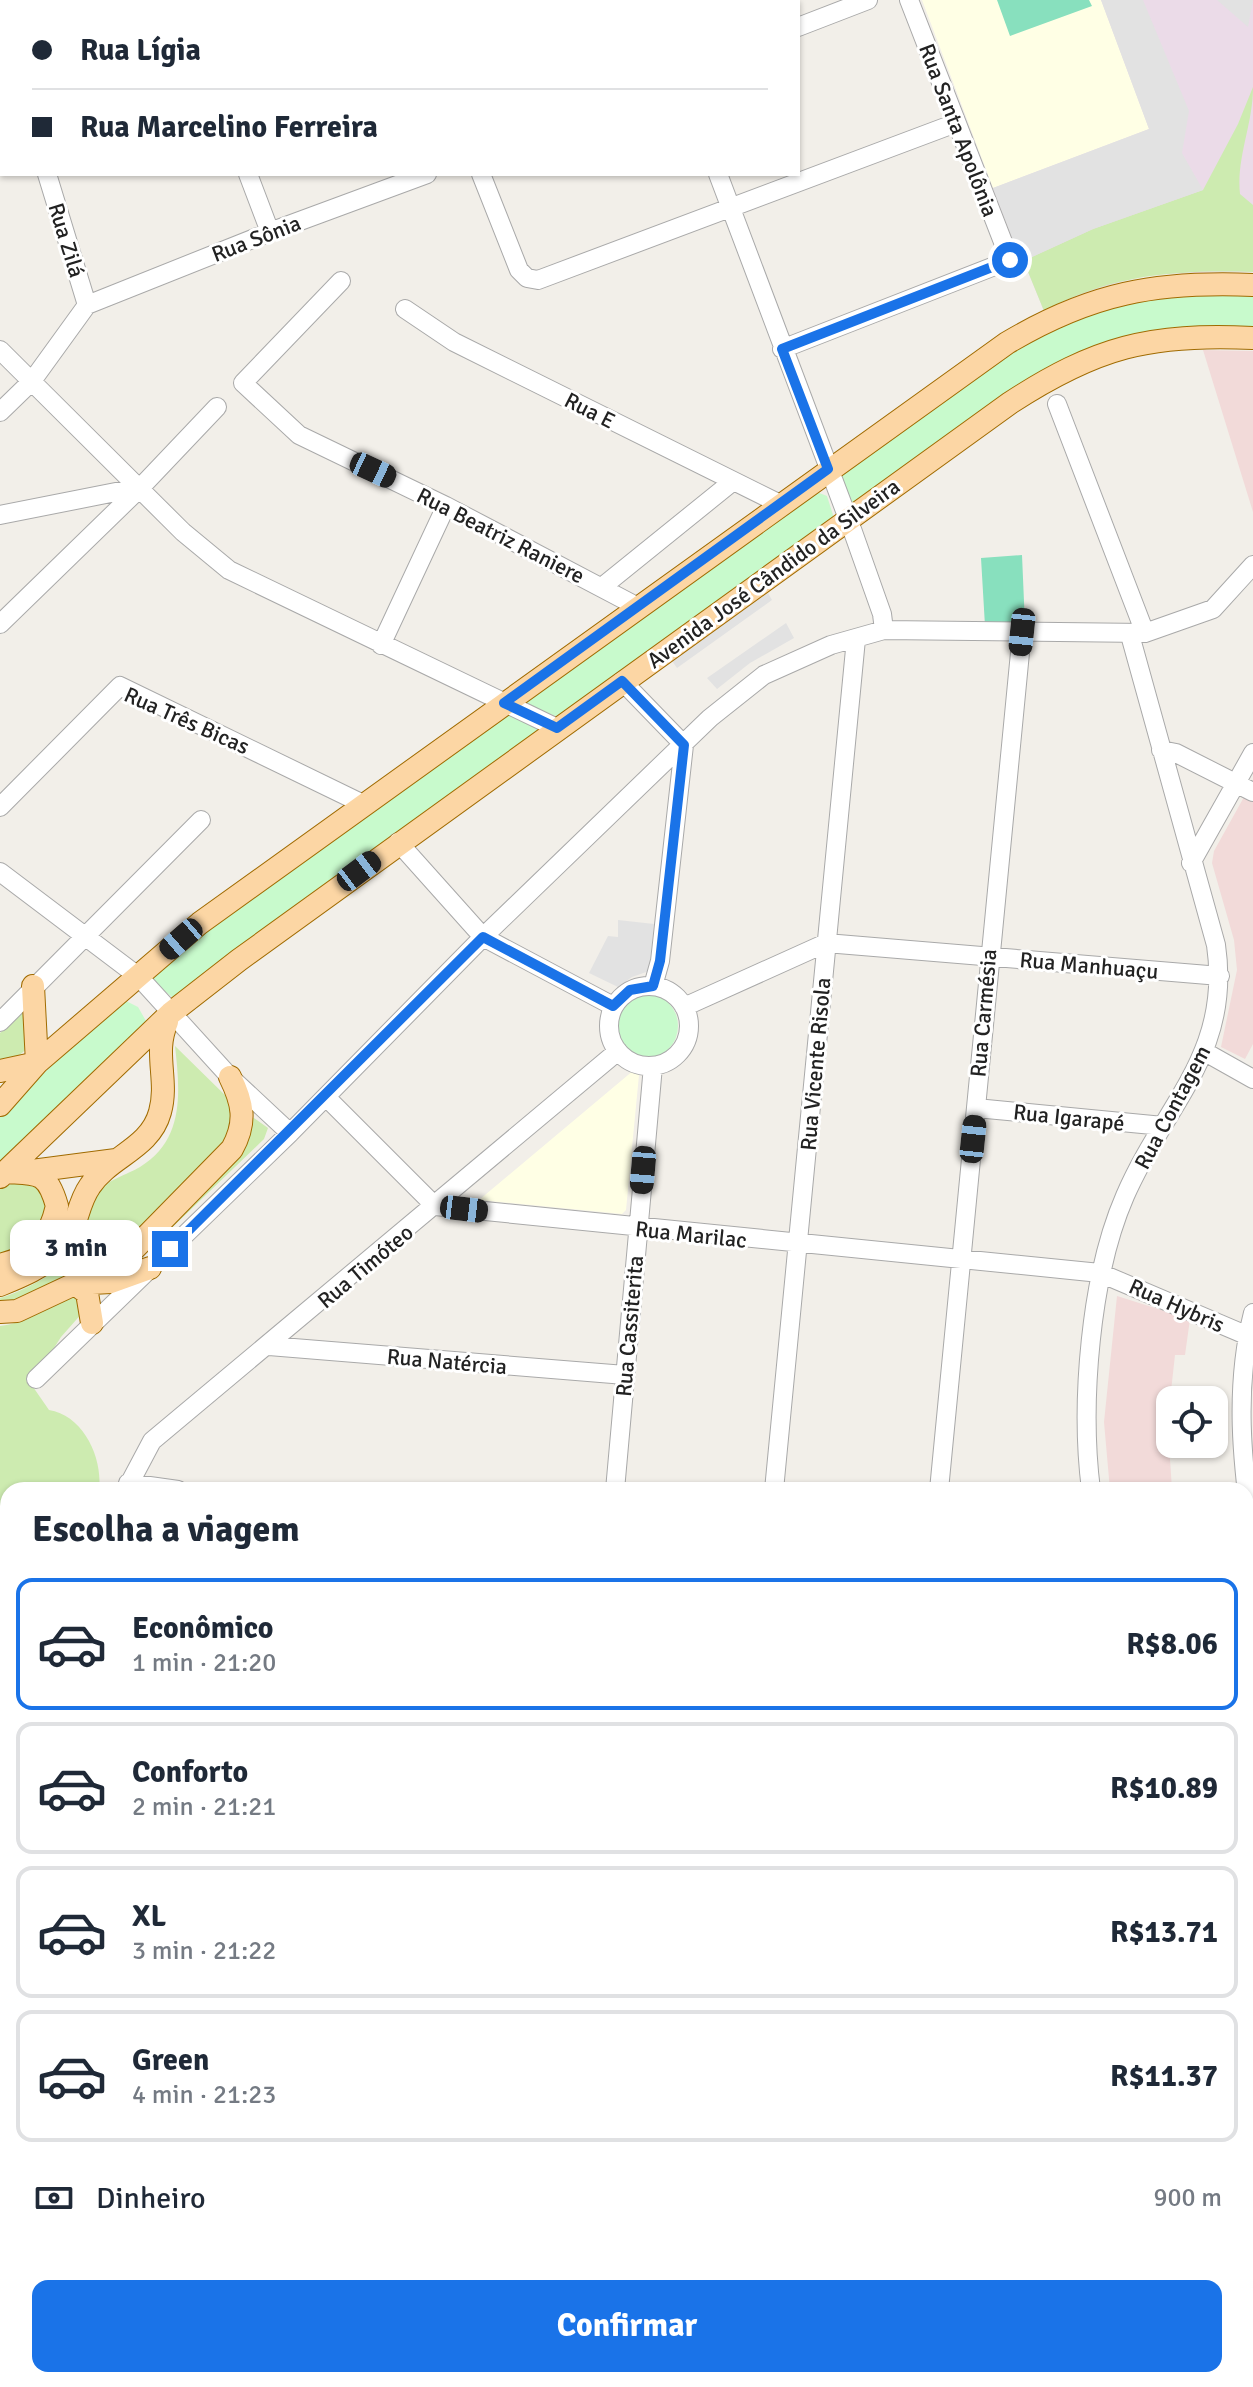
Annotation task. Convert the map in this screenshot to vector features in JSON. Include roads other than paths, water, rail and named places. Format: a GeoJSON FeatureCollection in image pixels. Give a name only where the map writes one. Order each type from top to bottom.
{"type":"FeatureCollection","features":[{"type":"Feature","properties":{"kind":"main road"},"geometry":{"type":"LineString","coordinates":[[0,1105],[37,1063],[200,923],[974,364],[1057,314],[1095,300],[1162,286],[1253,285]]}},
{"type":"Feature","properties":{"kind":"main road","name":"Avenida José Cândido da Silveira"},"geometry":{"type":"LineString","coordinates":[[2,1174],[171,1013],[398,842],[1010,403],[1072,365],[1112,350],[1158,339],[1253,338]]}},
{"type":"Feature","properties":{"kind":"main road"},"geometry":{"type":"LineString","coordinates":[[33,986],[37,1063]]}},
{"type":"Feature","properties":{"kind":"main road"},"geometry":{"type":"LineString","coordinates":[[0,1285],[41,1267],[69,1241],[90,1186],[116,1160],[143,1143],[153,1131],[160,1113],[163,1089],[159,1039],[171,1013]]}},
{"type":"Feature","properties":{"kind":"main road"},"geometry":{"type":"LineString","coordinates":[[0,1071],[37,1063]]}},
{"type":"Feature","properties":{"kind":"main road"},"geometry":{"type":"LineString","coordinates":[[0,1312],[17,1311],[75,1284],[130,1253],[232,1149],[243,1114],[230,1077]]}},
{"type":"Feature","properties":{"kind":"main road"},"geometry":{"type":"LineString","coordinates":[[2,1174],[116,1160]]}},
{"type":"Feature","properties":{"kind":"main road"},"geometry":{"type":"LineString","coordinates":[[0,1265],[37,1250],[54,1222],[57,1206],[53,1192],[45,1179],[32,1171]]}},
{"type":"Feature","properties":{"kind":"main road"},"geometry":{"type":"LineString","coordinates":[[75,1284],[111,1282],[150,1268]]}},
{"type":"Feature","properties":{"kind":"main road"},"geometry":{"type":"LineString","coordinates":[[75,1284],[87,1293],[92,1323]]}},
{"type":"Feature","properties":{"kind":"street"},"geometry":{"type":"LineString","coordinates":[[800,26],[868,0]]}},
{"type":"Feature","properties":{"kind":"street","name":"Rua Santa Apolônia"},"geometry":{"type":"LineString","coordinates":[[782,349],[1010,260],[909,0]]}},
{"type":"Feature","properties":{"kind":"street"},"geometry":{"type":"LineString","coordinates":[[482,176],[519,270],[527,278],[538,280],[956,123]]}},
{"type":"Feature","properties":{"kind":"street","name":"Rua Zilá"},"geometry":{"type":"LineString","coordinates":[[48,176],[87,305]]}},
{"type":"Feature","properties":{"kind":"street"},"geometry":{"type":"LineString","coordinates":[[249,176],[270,232]]}},
{"type":"Feature","properties":{"kind":"street","name":"Rua Sônia"},"geometry":{"type":"LineString","coordinates":[[87,305],[422,176]]}},
{"type":"Feature","properties":{"kind":"street"},"geometry":{"type":"LineString","coordinates":[[719,176],[882,614],[884,630]]}},
{"type":"Feature","properties":{"kind":"street","name":"Rua Beatriz Raniere"},"geometry":{"type":"LineString","coordinates":[[341,281],[243,383],[299,435],[446,506],[638,607]]}},
{"type":"Feature","properties":{"kind":"street"},"geometry":{"type":"LineString","coordinates":[[0,412],[32,381],[87,305]]}},
{"type":"Feature","properties":{"kind":"street","name":"Rua E"},"geometry":{"type":"LineString","coordinates":[[405,309],[454,342],[780,504]]}},
{"type":"Feature","properties":{"kind":"street"},"geometry":{"type":"LineString","coordinates":[[0,350],[205,553],[229,570],[557,728]]}},
{"type":"Feature","properties":{"kind":"street"},"geometry":{"type":"LineString","coordinates":[[1057,404],[1138,634]]}},
{"type":"Feature","properties":{"kind":"street"},"geometry":{"type":"LineString","coordinates":[[0,624],[141,487],[217,407]]}},
{"type":"Feature","properties":{"kind":"street"},"geometry":{"type":"LineString","coordinates":[[602,587],[732,482]]}},
{"type":"Feature","properties":{"kind":"street"},"geometry":{"type":"LineString","coordinates":[[0,515],[141,487]]}},
{"type":"Feature","properties":{"kind":"street"},"geometry":{"type":"LineString","coordinates":[[381,645],[446,506]]}},
{"type":"Feature","properties":{"kind":"street"},"geometry":{"type":"LineString","coordinates":[[36,1379],[290,1133],[483,937],[741,691],[764,675],[831,645],[884,630],[1138,634],[1213,609],[1253,565]]}},
{"type":"Feature","properties":{"kind":"street","name":"Rua Carmésia"},"geometry":{"type":"LineString","coordinates":[[940,1482],[988,956],[1022,632]]}},
{"type":"Feature","properties":{"kind":"street","name":"Rua Contagem"},"geometry":{"type":"LineString","coordinates":[[1090,1482],[1086,1431],[1100,1273],[1124,1197],[1205,1052],[1216,1018],[1220,976],[1216,945],[1161,750],[1138,634]]}},
{"type":"Feature","properties":{"kind":"street","name":"Rua Vicente Risola"},"geometry":{"type":"LineString","coordinates":[[775,1482],[856,639]]}},
{"type":"Feature","properties":{"kind":"street"},"geometry":{"type":"LineString","coordinates":[[622,681],[684,745]]}},
{"type":"Feature","properties":{"kind":"street","name":"Rua Três Bicas"},"geometry":{"type":"LineString","coordinates":[[0,807],[120,686],[363,804]]}},
{"type":"Feature","properties":{"kind":"street"},"geometry":{"type":"LineString","coordinates":[[653,986],[660,961],[684,745]]}},
{"type":"Feature","properties":{"kind":"street"},"geometry":{"type":"LineString","coordinates":[[1161,750],[1176,753],[1245,787]]}},
{"type":"Feature","properties":{"kind":"street"},"geometry":{"type":"LineString","coordinates":[[1191,863],[1245,787],[1253,753]]}},
{"type":"Feature","properties":{"kind":"street"},"geometry":{"type":"LineString","coordinates":[[0,1022],[201,820]]}},
{"type":"Feature","properties":{"kind":"street"},"geometry":{"type":"LineString","coordinates":[[398,842],[483,937],[613,1006]]}},
{"type":"Feature","properties":{"kind":"street"},"geometry":{"type":"LineString","coordinates":[[0,872],[139,977],[230,1077],[290,1133]]}},
{"type":"Feature","properties":{"kind":"street","name":"Rua Manhuaçu"},"geometry":{"type":"LineString","coordinates":[[684,1007],[826,943],[1220,976]]}},
{"type":"Feature","properties":{"kind":"street"},"geometry":{"type":"LineString","coordinates":[[653,986],[666,990],[684,1007],[689,1029],[681,1049],[664,1063],[653,1066],[633,1063],[618,1051],[608,1029],[613,1006],[630,990],[653,986]]}},
{"type":"Feature","properties":{"kind":"street","name":"Rua Timóteo"},"geometry":{"type":"LineString","coordinates":[[130,1482],[152,1441],[618,1051]]}},
{"type":"Feature","properties":{"kind":"street"},"geometry":{"type":"LineString","coordinates":[[1205,1052],[1252,1075]]}},
{"type":"Feature","properties":{"kind":"street","name":"Rua Cassiterita"},"geometry":{"type":"LineString","coordinates":[[616,1482],[653,1066]]}},
{"type":"Feature","properties":{"kind":"street"},"geometry":{"type":"LineString","coordinates":[[326,1097],[435,1206]]}},
{"type":"Feature","properties":{"kind":"street","name":"Rua Igarapé"},"geometry":{"type":"LineString","coordinates":[[976,1108],[1163,1126]]}},
{"type":"Feature","properties":{"kind":"street","name":"Rua Marilac"},"geometry":{"type":"LineString","coordinates":[[435,1206],[638,1229],[1100,1273]]}},
{"type":"Feature","properties":{"kind":"street","name":"Rua Hybris"},"geometry":{"type":"LineString","coordinates":[[1100,1273],[1250,1337]]}},
{"type":"Feature","properties":{"kind":"street"},"geometry":{"type":"LineString","coordinates":[[1246,1482],[1240,1393],[1253,1313]]}},
{"type":"Feature","properties":{"kind":"street","name":"Rua Natércia"},"geometry":{"type":"LineString","coordinates":[[269,1346],[625,1375]]}}]}
